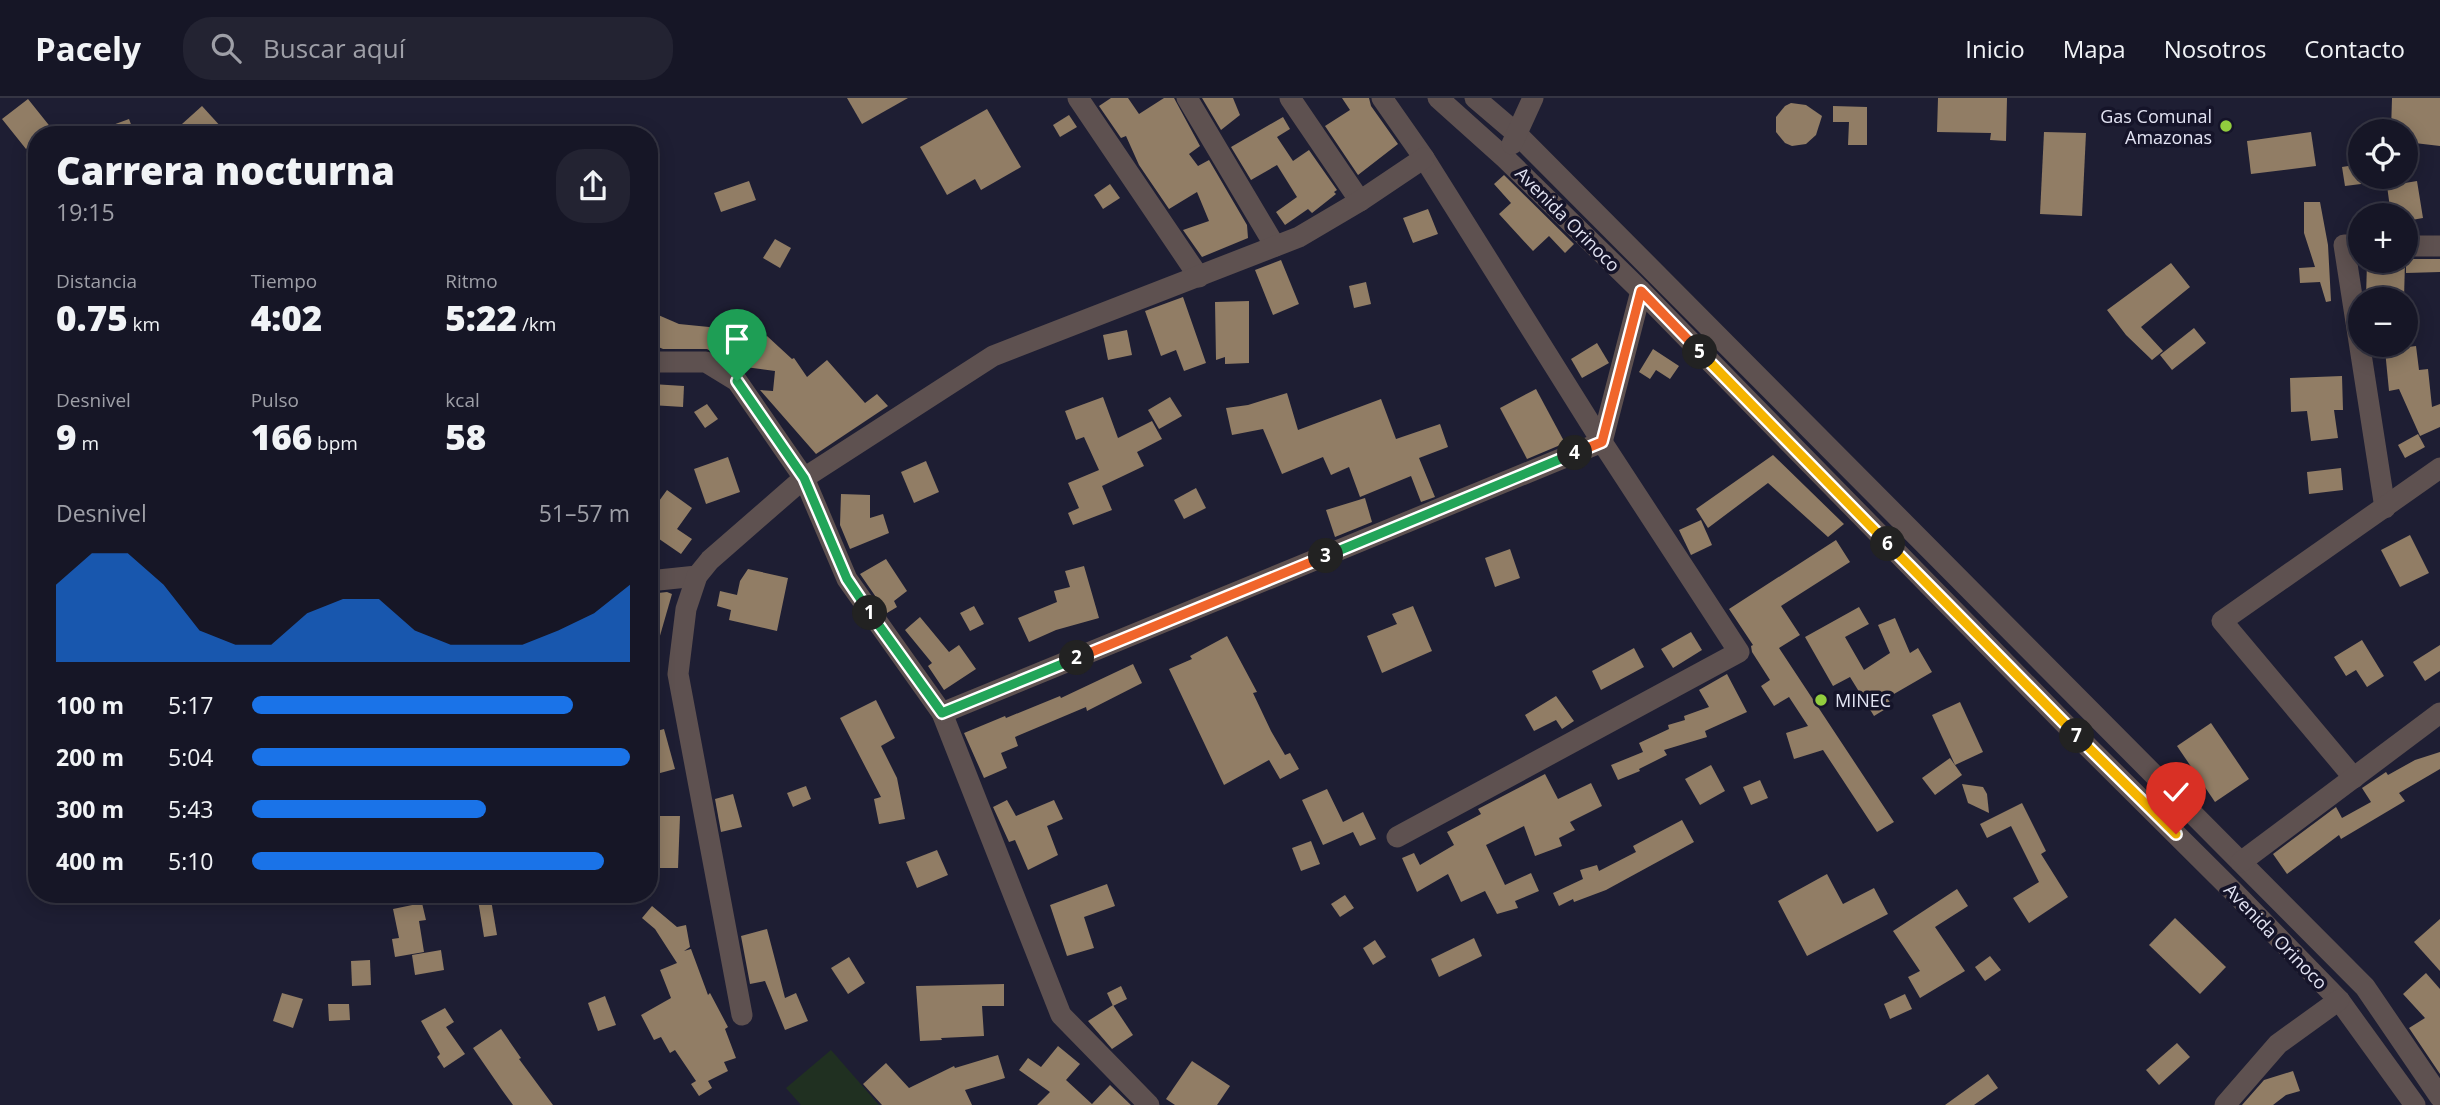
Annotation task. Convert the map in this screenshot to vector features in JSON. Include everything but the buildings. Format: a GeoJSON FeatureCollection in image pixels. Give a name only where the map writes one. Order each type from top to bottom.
{"type":"FeatureCollection","features":[{"type":"Feature","properties":{"kind":"street"},"geometry":{"type":"LineString","coordinates":[[1078,98],[1199,277]]}},
{"type":"Feature","properties":{"kind":"street"},"geometry":{"type":"LineString","coordinates":[[1187,98],[1275,246]]}},
{"type":"Feature","properties":{"kind":"street"},"geometry":{"type":"LineString","coordinates":[[1290,98],[1360,201]]}},
{"type":"Feature","properties":{"kind":"street"},"geometry":{"type":"LineString","coordinates":[[1382,98],[1424,158],[1602,442],[1739,652],[1396,837]]}},
{"type":"Feature","properties":{"kind":"street","name":"Avenida Orinoco"},"geometry":{"type":"LineString","coordinates":[[1438,98],[1506,159],[1641,291],[2339,1000],[2414,1105]]}},
{"type":"Feature","properties":{"kind":"street","name":"Avenida Orinoco"},"geometry":{"type":"LineString","coordinates":[[1475,98],[1516,133],[2365,987],[2440,1097]]}},
{"type":"Feature","properties":{"kind":"street"},"geometry":{"type":"LineString","coordinates":[[1506,159],[1533,98]]}},
{"type":"Feature","properties":{"kind":"street"},"geometry":{"type":"LineString","coordinates":[[743,1016],[678,674],[686,609],[697,576],[710,560],[804,478],[993,356],[1299,237],[1360,201],[1424,158]]}},
{"type":"Feature","properties":{"kind":"street"},"geometry":{"type":"LineString","coordinates":[[2348,245],[2344,245],[2348,271]]}},
{"type":"Feature","properties":{"kind":"street"},"geometry":{"type":"LineString","coordinates":[[2418,246],[2440,246]]}},
{"type":"Feature","properties":{"kind":"street"},"geometry":{"type":"LineString","coordinates":[[2348,273],[2385,508]]}},
{"type":"Feature","properties":{"kind":"street"},"geometry":{"type":"LineString","coordinates":[[1602,442],[1641,291]]}},
{"type":"Feature","properties":{"kind":"street"},"geometry":{"type":"LineString","coordinates":[[658,362],[706,362],[737,381],[804,478],[847,579],[942,713],[1061,1016],[1149,1105]]}},
{"type":"Feature","properties":{"kind":"street"},"geometry":{"type":"LineString","coordinates":[[942,713],[1602,442]]}},
{"type":"Feature","properties":{"kind":"street"},"geometry":{"type":"LineString","coordinates":[[2354,778],[2222,621],[2440,468]]}},
{"type":"Feature","properties":{"kind":"street"},"geometry":{"type":"LineString","coordinates":[[658,580],[697,576]]}},
{"type":"Feature","properties":{"kind":"street"},"geometry":{"type":"LineString","coordinates":[[2241,862],[2440,713]]}},
{"type":"Feature","properties":{"kind":"street"},"geometry":{"type":"LineString","coordinates":[[2225,1105],[2278,1044],[2339,1000]]}},
{"type":"Feature","properties":{"kind":"green space"},"geometry":{"type":"Polygon","coordinates":[[[831,1050],[879,1105],[801,1105],[786,1088],[831,1050]]]}},
{"type":"Feature","properties":{"kind":"place","name":"Gas Comunal Amazonas"},"geometry":{"type":"Point","coordinates":[2226,126]}},
{"type":"Feature","properties":{"kind":"place","name":"MINEC"},"geometry":{"type":"Point","coordinates":[1821,700]}},
{"type":"Feature","properties":{"kind":"route"},"geometry":{"type":"LineString","coordinates":[[737,381],[804,478],[847,579],[942,713],[1602,442],[1641,291],[2176,834]]}}]}
